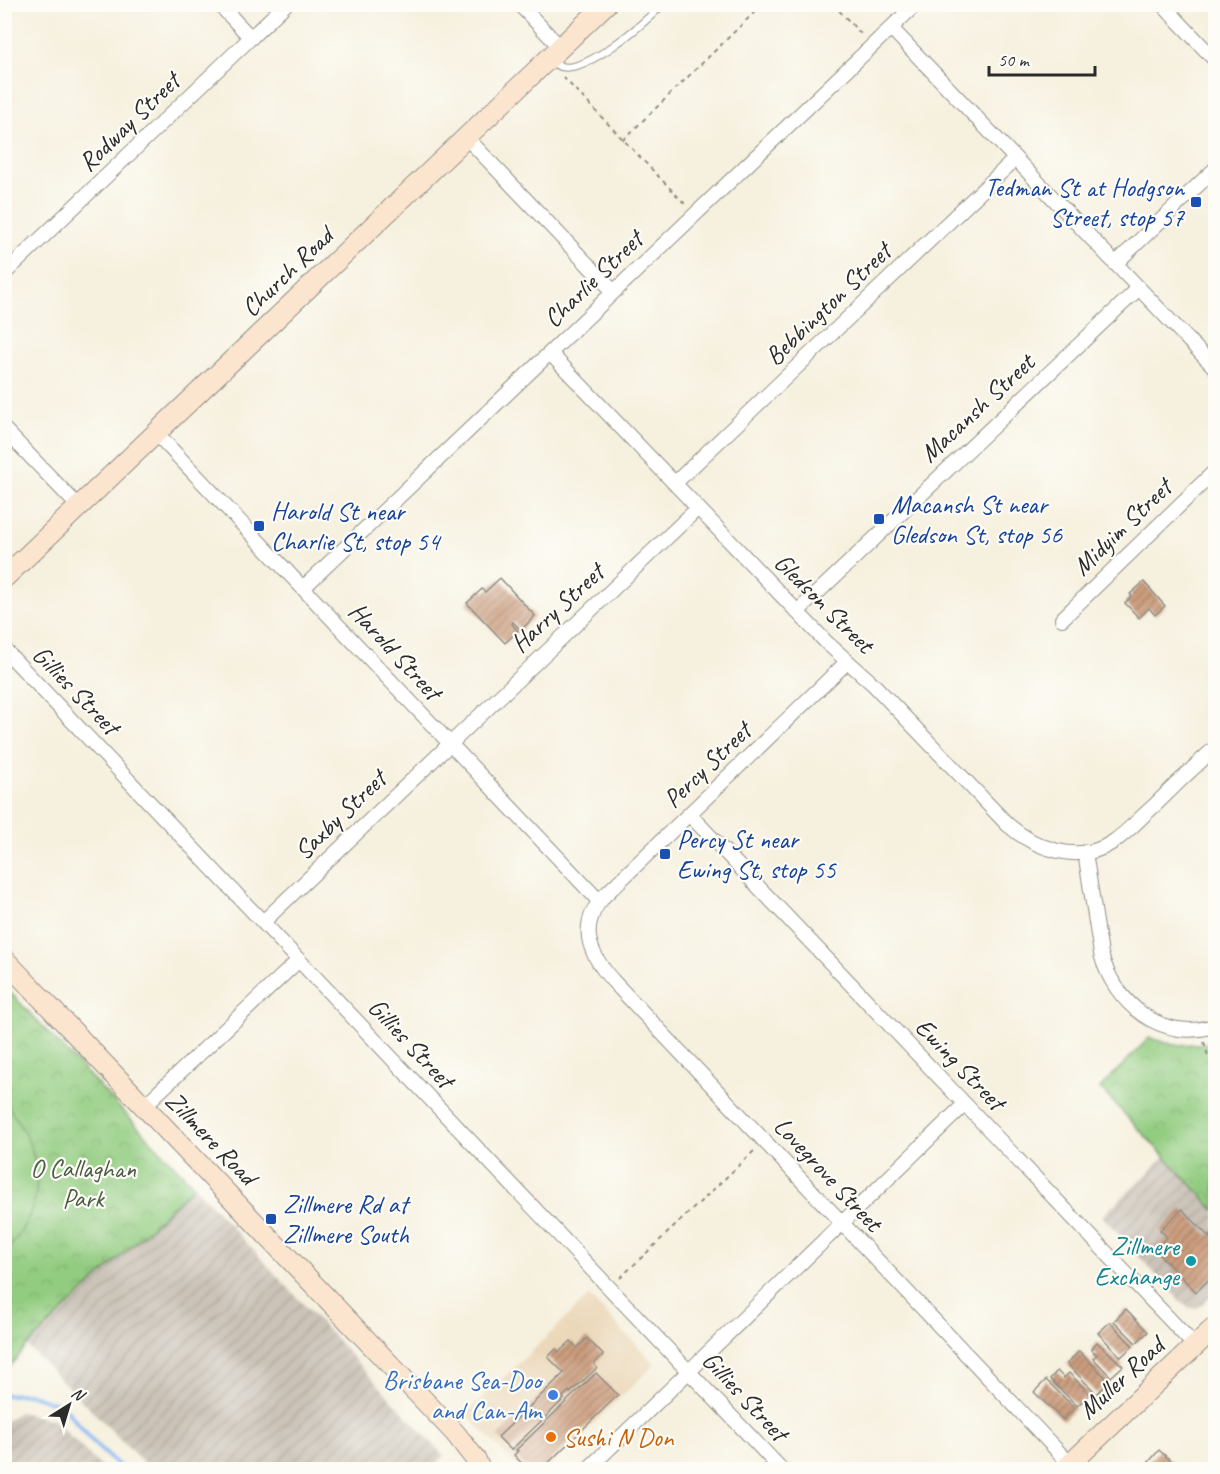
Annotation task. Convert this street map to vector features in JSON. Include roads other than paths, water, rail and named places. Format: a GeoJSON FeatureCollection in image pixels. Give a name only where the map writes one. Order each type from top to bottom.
{"type":"FeatureCollection","features":[{"type":"Feature","properties":{"kind":"street"},"geometry":{"type":"LineString","coordinates":[[219,4],[251,38]]}},
{"type":"Feature","properties":{"kind":"street","name":"Rodway Street"},"geometry":{"type":"LineString","coordinates":[[4,273],[286,4]]}},
{"type":"Feature","properties":{"kind":"street"},"geometry":{"type":"LineString","coordinates":[[519,4],[557,60]]}},
{"type":"Feature","properties":{"kind":"street","name":"Church Road"},"geometry":{"type":"LineString","coordinates":[[4,578],[466,138],[557,60],[606,4]]}},
{"type":"Feature","properties":{"kind":"street","name":"Charlie Street"},"geometry":{"type":"LineString","coordinates":[[303,588],[916,4]]}},
{"type":"Feature","properties":{"kind":"street"},"geometry":{"type":"LineString","coordinates":[[1161,4],[1215,61]]}},
{"type":"Feature","properties":{"kind":"street"},"geometry":{"type":"LineString","coordinates":[[891,28],[1215,369]]}},
{"type":"Feature","properties":{"kind":"street"},"geometry":{"type":"LineString","coordinates":[[466,138],[614,292]]}},
{"type":"Feature","properties":{"kind":"street","name":"Bebbington Street"},"geometry":{"type":"LineString","coordinates":[[675,483],[1015,159]]}},
{"type":"Feature","properties":{"kind":"street"},"geometry":{"type":"LineString","coordinates":[[1115,264],[1215,168]]}},
{"type":"Feature","properties":{"kind":"street","name":"Macansh Street"},"geometry":{"type":"LineString","coordinates":[[797,612],[1138,289]]}},
{"type":"Feature","properties":{"kind":"street","name":"Gledson Street"},"geometry":{"type":"LineString","coordinates":[[550,353],[797,612],[847,662],[873,684],[1016,833],[1036,846],[1048,850],[1085,852]]}},
{"type":"Feature","properties":{"kind":"street"},"geometry":{"type":"LineString","coordinates":[[4,429],[79,507]]}},
{"type":"Feature","properties":{"kind":"street","name":"Harold Street"},"geometry":{"type":"LineString","coordinates":[[156,433],[600,902]]}},
{"type":"Feature","properties":{"kind":"street","name":"Midyim Street"},"geometry":{"type":"LineString","coordinates":[[1062,619],[1215,470]]}},
{"type":"Feature","properties":{"kind":"street","name":"Harry Street"},"geometry":{"type":"LineString","coordinates":[[450,743],[698,508]]}},
{"type":"Feature","properties":{"kind":"street","name":"Gillies Street"},"geometry":{"type":"LineString","coordinates":[[4,649],[782,1470]]}},
{"type":"Feature","properties":{"kind":"street","name":"Percy Street"},"geometry":{"type":"LineString","coordinates":[[600,902],[847,662]]}},
{"type":"Feature","properties":{"kind":"street","name":"Saxby Street"},"geometry":{"type":"LineString","coordinates":[[263,922],[450,743]]}},
{"type":"Feature","properties":{"kind":"street"},"geometry":{"type":"LineString","coordinates":[[1215,747],[1122,835],[1104,847],[1085,852],[1101,954],[1105,968],[1116,989],[1133,1008],[1154,1021],[1180,1028],[1215,1025]]}},
{"type":"Feature","properties":{"kind":"street","name":"Ewing Street"},"geometry":{"type":"LineString","coordinates":[[690,815],[1195,1346]]}},
{"type":"Feature","properties":{"kind":"street","name":"Lovegrove Street"},"geometry":{"type":"LineString","coordinates":[[600,902],[591,916],[588,929],[590,944],[600,966],[1067,1467]]}},
{"type":"Feature","properties":{"kind":"street","name":"Zillmere Road"},"geometry":{"type":"LineString","coordinates":[[4,960],[444,1420],[483,1466]]}},
{"type":"Feature","properties":{"kind":"street"},"geometry":{"type":"LineString","coordinates":[[144,1106],[299,960]]}},
{"type":"Feature","properties":{"kind":"street"},"geometry":{"type":"LineString","coordinates":[[587,1470],[965,1104]]}},
{"type":"Feature","properties":{"kind":"street","name":"Muller Road"},"geometry":{"type":"LineString","coordinates":[[1067,1467],[1215,1326]]}},
{"type":"Feature","properties":{"kind":"lane"},"geometry":{"type":"LineString","coordinates":[[557,60],[558,65],[565,67],[588,62],[604,53],[663,4]]}},
{"type":"Feature","properties":{"kind":"waterway"},"geometry":{"type":"LineString","coordinates":[[4,1395],[29,1394],[63,1406],[95,1444],[123,1470]]}},
{"type":"Feature","properties":{"kind":"place","name":"Tedman St at Hodgson Street, stop 57"},"geometry":{"type":"Point","coordinates":[1196,202]}},
{"type":"Feature","properties":{"kind":"place","name":"Macansh St near Gledson St, stop 56"},"geometry":{"type":"Point","coordinates":[879,519]}},
{"type":"Feature","properties":{"kind":"place","name":"Harold St near Charlie St, stop 54"},"geometry":{"type":"Point","coordinates":[259,526]}},
{"type":"Feature","properties":{"kind":"place","name":"Percy St near Ewing St, stop 55"},"geometry":{"type":"Point","coordinates":[665,854]}},
{"type":"Feature","properties":{"kind":"place","name":"Zillmere Rd at Zillmere South"},"geometry":{"type":"Point","coordinates":[271,1219]}},
{"type":"Feature","properties":{"kind":"place","name":"Zillmere Exchange"},"geometry":{"type":"Point","coordinates":[1191,1261]}},
{"type":"Feature","properties":{"kind":"place","name":"Brisbane Sea-Doo and Can-Am"},"geometry":{"type":"Point","coordinates":[553,1395]}},
{"type":"Feature","properties":{"kind":"place","name":"Sushi N Don"},"geometry":{"type":"Point","coordinates":[551,1437]}},
{"type":"Feature","properties":{"kind":"park label","name":"O Callaghan Park"},"geometry":{"type":"Point","coordinates":[83,1183]}}]}
